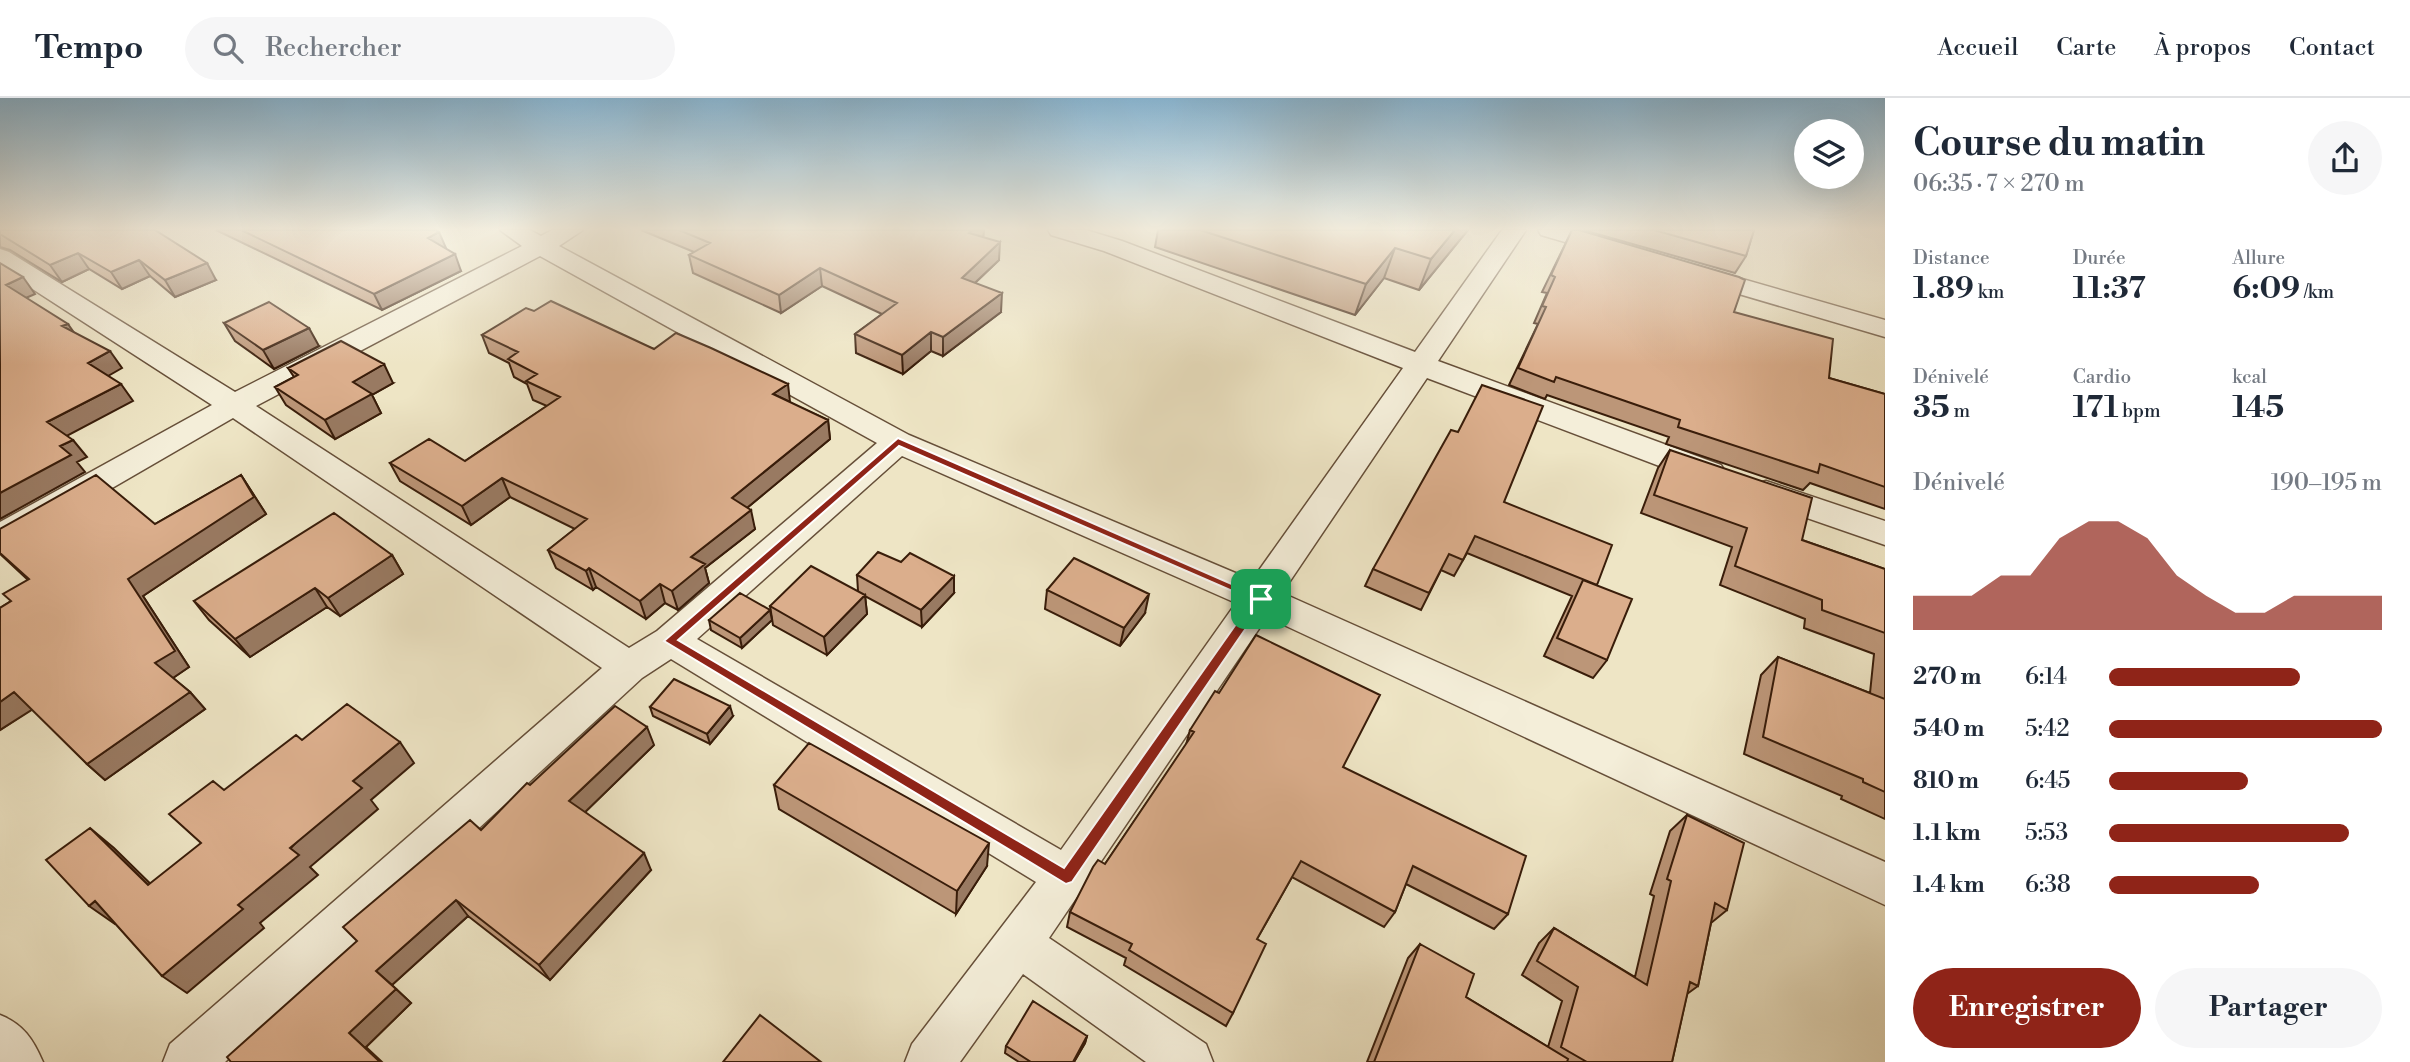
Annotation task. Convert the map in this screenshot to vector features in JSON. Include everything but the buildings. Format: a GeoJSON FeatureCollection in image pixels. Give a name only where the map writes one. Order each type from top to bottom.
{"type":"FeatureCollection","features":[{"type":"Feature","properties":{"kind":"street"},"geometry":{"type":"LineString","coordinates":[[28,275],[233,405],[629,667]]}},
{"type":"Feature","properties":{"kind":"street"},"geometry":{"type":"LineString","coordinates":[[0,537],[233,405],[485,275]]}},
{"type":"Feature","properties":{"kind":"street"},"geometry":{"type":"LineString","coordinates":[[619,275],[898,442],[1261,599],[1885,884]]}},
{"type":"Feature","properties":{"kind":"street"},"geometry":{"type":"LineString","coordinates":[[1211,275],[1419,364],[1621,442],[1885,533]]}},
{"type":"Feature","properties":{"kind":"street"},"geometry":{"type":"LineString","coordinates":[[930,1062],[1066,877],[1261,599],[1482,275]]}},
{"type":"Feature","properties":{"kind":"street"},"geometry":{"type":"LineString","coordinates":[[1701,275],[1885,329]]}},
{"type":"Feature","properties":{"kind":"street"},"geometry":{"type":"LineString","coordinates":[[188,1062],[629,667],[670,641],[898,442]]}},
{"type":"Feature","properties":{"kind":"street"},"geometry":{"type":"LineString","coordinates":[[670,641],[823,729],[1066,877]]}},
{"type":"Feature","properties":{"kind":"street"},"geometry":{"type":"LineString","coordinates":[[1016,942],[1188,1062]]}},
{"type":"Feature","properties":{"kind":"street"},"geometry":{"type":"LineString","coordinates":[[0,1038],[18,1062]]}},
{"type":"Feature","properties":{"kind":"route"},"geometry":{"type":"LineString","coordinates":[[898,442],[1261,599],[1066,877],[823,729],[670,641],[898,442]]}}]}
